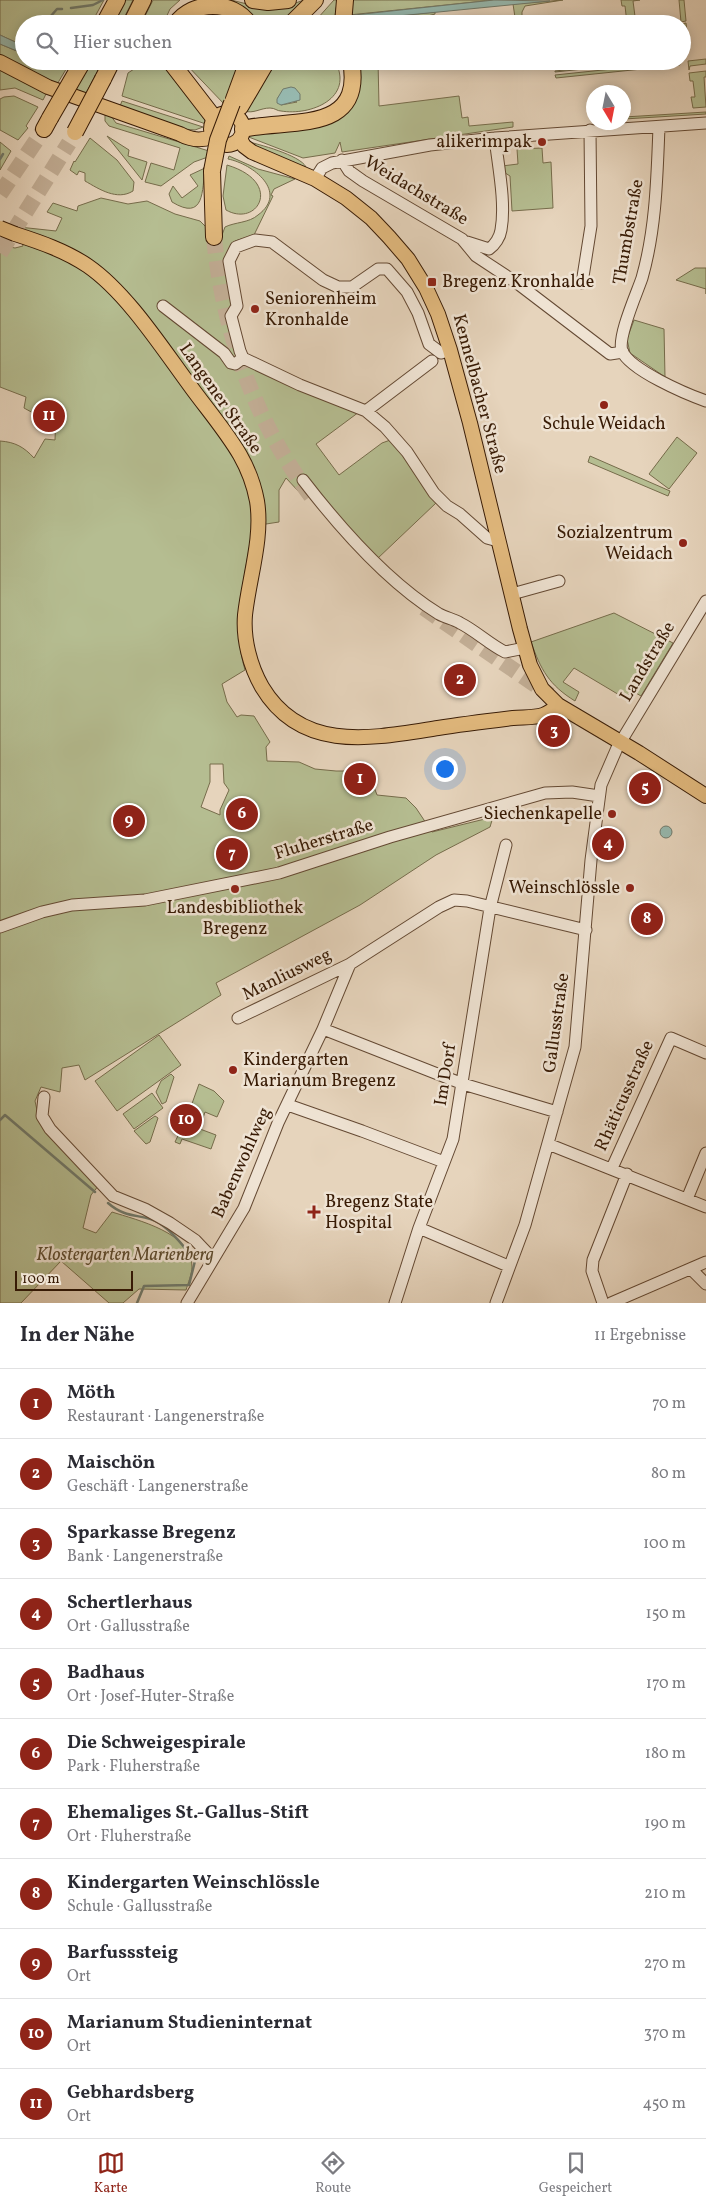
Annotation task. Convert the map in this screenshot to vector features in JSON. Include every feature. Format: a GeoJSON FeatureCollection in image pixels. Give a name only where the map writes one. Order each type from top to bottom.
{"type":"FeatureCollection","features":[{"type":"Feature","properties":{"kind":"highway"},"geometry":{"type":"LineString","coordinates":[[136,15],[143,0]]}},
{"type":"Feature","properties":{"kind":"highway"},"geometry":{"type":"LineString","coordinates":[[172,15],[176,8],[185,0]]}},
{"type":"Feature","properties":{"kind":"highway"},"geometry":{"type":"LineString","coordinates":[[181,15],[190,7],[208,0],[226,2],[242,15]]}},
{"type":"Feature","properties":{"kind":"highway"},"geometry":{"type":"LineString","coordinates":[[253,0],[268,2],[288,0]]}},
{"type":"Feature","properties":{"kind":"highway"},"geometry":{"type":"LineString","coordinates":[[305,15],[327,0]]}},
{"type":"Feature","properties":{"kind":"highway"},"geometry":{"type":"LineString","coordinates":[[109,15],[115,3]]}},
{"type":"Feature","properties":{"kind":"highway"},"geometry":{"type":"LineString","coordinates":[[47,123],[78,70]]}},
{"type":"Feature","properties":{"kind":"highway"},"geometry":{"type":"LineString","coordinates":[[72,138],[107,70]]}},
{"type":"Feature","properties":{"kind":"highway"},"geometry":{"type":"LineString","coordinates":[[179,70],[229,121],[312,122],[333,114],[342,105],[349,94],[352,70]]}},
{"type":"Feature","properties":{"kind":"highway"},"geometry":{"type":"LineString","coordinates":[[187,70],[229,121]]}},
{"type":"Feature","properties":{"kind":"highway"},"geometry":{"type":"LineString","coordinates":[[229,121],[245,70]]}},
{"type":"Feature","properties":{"kind":"highway"},"geometry":{"type":"LineString","coordinates":[[229,121],[253,70]]}},
{"type":"Feature","properties":{"kind":"highway"},"geometry":{"type":"LineString","coordinates":[[214,237],[213,206],[218,140],[261,70]]}},
{"type":"Feature","properties":{"kind":"highway"},"geometry":{"type":"LineString","coordinates":[[251,86],[266,70]]}},
{"type":"Feature","properties":{"kind":"highway"},"geometry":{"type":"LineString","coordinates":[[229,121],[256,116],[306,114],[323,109],[334,101],[342,86],[342,70]]}},
{"type":"Feature","properties":{"kind":"main road"},"geometry":{"type":"LineString","coordinates":[[0,62],[48,87],[180,134],[196,134],[229,121]]}},
{"type":"Feature","properties":{"kind":"main road","name":"Kennelbacher Straße"},"geometry":{"type":"LineString","coordinates":[[229,121],[247,149],[314,178],[346,198],[371,218],[398,247],[426,288],[438,314],[450,350],[470,423],[525,648],[535,678],[554,702]]}},
{"type":"Feature","properties":{"kind":"main road","name":"Langener Straße"},"geometry":{"type":"LineString","coordinates":[[0,228],[67,254],[89,266],[111,286],[154,338],[239,454],[253,486],[258,514],[245,618],[246,645],[254,674],[267,695],[284,714],[320,733],[335,737],[366,738],[546,714],[554,702]]}},
{"type":"Feature","properties":{"kind":"main road"},"geometry":{"type":"LineString","coordinates":[[554,702],[706,796]]}},
{"type":"Feature","properties":{"kind":"street","name":"Weidachstraße"},"geometry":{"type":"LineString","coordinates":[[631,128],[706,123]]}},
{"type":"Feature","properties":{"kind":"street","name":"Thumbstraße"},"geometry":{"type":"LineString","coordinates":[[622,352],[621,342],[642,276],[651,232],[656,190],[659,127]]}},
{"type":"Feature","properties":{"kind":"street","name":"Weidachstraße"},"geometry":{"type":"LineString","coordinates":[[314,178],[326,166],[342,160],[495,138],[590,130]]}},
{"type":"Feature","properties":{"kind":"street"},"geometry":{"type":"LineString","coordinates":[[582,283],[590,226],[590,130]]}},
{"type":"Feature","properties":{"kind":"street"},"geometry":{"type":"LineString","coordinates":[[470,247],[489,249],[501,233],[501,198],[495,138]]}},
{"type":"Feature","properties":{"kind":"street","name":"Weidachstraße"},"geometry":{"type":"LineString","coordinates":[[342,160],[349,171],[363,181],[470,247]]}},
{"type":"Feature","properties":{"kind":"street"},"geometry":{"type":"LineString","coordinates":[[450,350],[442,353],[429,344],[418,313],[407,292],[387,269],[378,269],[352,287],[338,287],[323,280],[272,242],[255,240],[236,247],[228,261],[237,306],[231,316],[240,351],[244,358],[300,385],[366,411],[385,427],[403,447],[434,493],[447,506],[487,538],[498,541]]}},
{"type":"Feature","properties":{"kind":"street"},"geometry":{"type":"LineString","coordinates":[[470,247],[610,354],[622,352],[636,365],[662,382],[706,401]]}},
{"type":"Feature","properties":{"kind":"street"},"geometry":{"type":"LineString","coordinates":[[163,306],[224,354],[231,363],[235,364],[244,358]]}},
{"type":"Feature","properties":{"kind":"street"},"geometry":{"type":"LineString","coordinates":[[366,411],[432,361]]}},
{"type":"Feature","properties":{"kind":"street"},"geometry":{"type":"LineString","coordinates":[[303,480],[338,525],[398,582],[440,615],[468,628],[505,652],[525,648]]}},
{"type":"Feature","properties":{"kind":"street"},"geometry":{"type":"LineString","coordinates":[[512,594],[559,581]]}},
{"type":"Feature","properties":{"kind":"street","name":"Landstraße"},"geometry":{"type":"LineString","coordinates":[[621,742],[706,601]]}},
{"type":"Feature","properties":{"kind":"street","name":"Gallusstraße"},"geometry":{"type":"LineString","coordinates":[[496,1303],[508,1266],[525,1225],[575,1047],[598,796],[612,758],[621,742]]}},
{"type":"Feature","properties":{"kind":"street","name":"Fluherstraße"},"geometry":{"type":"LineString","coordinates":[[0,927],[42,912],[72,905],[145,900],[279,873],[390,837],[545,793],[572,792],[598,796]]}},
{"type":"Feature","properties":{"kind":"street","name":"Im Dorf"},"geometry":{"type":"LineString","coordinates":[[396,1303],[419,1228],[453,1139],[490,908],[506,845]]}},
{"type":"Feature","properties":{"kind":"street"},"geometry":{"type":"LineString","coordinates":[[350,964],[447,902],[454,900],[467,901],[586,930]]}},
{"type":"Feature","properties":{"kind":"street","name":"Manliusweg"},"geometry":{"type":"LineString","coordinates":[[238,1018],[350,964]]}},
{"type":"Feature","properties":{"kind":"street","name":"Babenwohlweg"},"geometry":{"type":"LineString","coordinates":[[187,1303],[244,1208],[278,1123],[323,1030],[350,964]]}},
{"type":"Feature","properties":{"kind":"street"},"geometry":{"type":"LineString","coordinates":[[323,1030],[463,1084],[557,1112]]}},
{"type":"Feature","properties":{"kind":"street","name":"Rhäticusstraße"},"geometry":{"type":"LineString","coordinates":[[612,1168],[671,1038],[706,1053]]}},
{"type":"Feature","properties":{"kind":"street"},"geometry":{"type":"LineString","coordinates":[[44,1097],[42,1116],[50,1129],[112,1196],[170,1222],[195,1240],[213,1259]]}},
{"type":"Feature","properties":{"kind":"street"},"geometry":{"type":"LineString","coordinates":[[288,1105],[444,1162]]}},
{"type":"Feature","properties":{"kind":"street"},"geometry":{"type":"LineString","coordinates":[[548,1144],[706,1207]]}},
{"type":"Feature","properties":{"kind":"street"},"geometry":{"type":"LineString","coordinates":[[687,1199],[706,1153]]}},
{"type":"Feature","properties":{"kind":"street"},"geometry":{"type":"LineString","coordinates":[[603,1303],[592,1271],[592,1260],[627,1174]]}},
{"type":"Feature","properties":{"kind":"street"},"geometry":{"type":"LineString","coordinates":[[419,1228],[508,1266]]}},
{"type":"Feature","properties":{"kind":"street"},"geometry":{"type":"LineString","coordinates":[[611,1303],[706,1262]]}},
{"type":"Feature","properties":{"kind":"street"},"geometry":{"type":"LineString","coordinates":[[691,1269],[706,1284]]}},
{"type":"Feature","properties":{"kind":"green space"},"geometry":{"type":"Polygon","coordinates":[[[0,0],[104,0],[96,15],[15,15],[15,42],[0,35],[0,0]]]}},
{"type":"Feature","properties":{"kind":"green space"},"geometry":{"type":"Polygon","coordinates":[[[125,0],[133,0],[126,15],[116,15],[125,0]]]}},
{"type":"Feature","properties":{"kind":"green space"},"geometry":{"type":"Polygon","coordinates":[[[153,0],[180,0],[170,9],[167,15],[146,15],[153,0]]]}},
{"type":"Feature","properties":{"kind":"green space"},"geometry":{"type":"Polygon","coordinates":[[[231,0],[247,4],[290,5],[304,0],[291,15],[249,15],[231,0]]]}},
{"type":"Feature","properties":{"kind":"green space"},"geometry":{"type":"Polygon","coordinates":[[[334,0],[340,0],[335,15],[321,15],[334,0]]]}},
{"type":"Feature","properties":{"kind":"green space"},"geometry":{"type":"Polygon","coordinates":[[[351,0],[494,0],[349,15],[351,0]]]}},
{"type":"Feature","properties":{"kind":"green space"},"geometry":{"type":"Polygon","coordinates":[[[563,0],[525,6],[522,15],[515,15],[513,4],[563,0]]]}},
{"type":"Feature","properties":{"kind":"green space"},"geometry":{"type":"Polygon","coordinates":[[[621,0],[640,0],[633,1],[635,15],[626,15],[625,6],[622,6],[621,0]]]}},
{"type":"Feature","properties":{"kind":"green space"},"geometry":{"type":"Polygon","coordinates":[[[679,0],[684,0],[685,15],[680,15],[679,0]]]}},
{"type":"Feature","properties":{"kind":"green space"},"geometry":{"type":"Polygon","coordinates":[[[210,4],[228,15],[194,15],[210,4]]]}},
{"type":"Feature","properties":{"kind":"green space"},"geometry":{"type":"Polygon","coordinates":[[[435,12],[435,14],[431,15],[406,15],[435,12]]]}},
{"type":"Feature","properties":{"kind":"green space"},"geometry":{"type":"Polygon","coordinates":[[[0,44],[15,50],[15,66],[0,58],[0,44]]]}},
{"type":"Feature","properties":{"kind":"green space"},"geometry":{"type":"Polygon","coordinates":[[[706,59],[706,64],[691,66],[691,61],[706,59]]]}},
{"type":"Feature","properties":{"kind":"green space"},"geometry":{"type":"Polygon","coordinates":[[[0,65],[47,92],[43,100],[15,88],[0,90],[0,65]]]}},
{"type":"Feature","properties":{"kind":"green space"},"geometry":{"type":"Polygon","coordinates":[[[24,70],[66,70],[56,86],[24,70]]]}},
{"type":"Feature","properties":{"kind":"green space"},"geometry":{"type":"Polygon","coordinates":[[[86,70],[98,70],[84,97],[73,93],[86,70]]]}},
{"type":"Feature","properties":{"kind":"green space"},"geometry":{"type":"Polygon","coordinates":[[[132,70],[171,70],[207,119],[206,124],[122,96],[128,73],[132,70]]]}},
{"type":"Feature","properties":{"kind":"green space"},"geometry":{"type":"Polygon","coordinates":[[[192,70],[240,70],[225,105],[192,70]]]}},
{"type":"Feature","properties":{"kind":"green space"},"geometry":{"type":"Polygon","coordinates":[[[272,70],[338,70],[339,85],[335,94],[327,102],[317,107],[293,112],[280,111],[273,108],[251,112],[244,111],[264,78],[272,70]],[[280,95],[278,97],[281,105],[297,102],[280,95]]]}},
{"type":"Feature","properties":{"kind":"green space"},"geometry":{"type":"Polygon","coordinates":[[[352,70],[378,70],[379,106],[459,96],[462,118],[468,117],[469,126],[513,122],[513,127],[342,152],[340,142],[335,153],[303,158],[246,136],[331,120],[352,70]]]}},
{"type":"Feature","properties":{"kind":"green space"},"geometry":{"type":"Polygon","coordinates":[[[603,70],[632,70],[556,78],[555,75],[603,70]]]}},
{"type":"Feature","properties":{"kind":"green space"},"geometry":{"type":"Polygon","coordinates":[[[706,71],[706,77],[704,77],[706,107],[693,108],[691,97],[695,97],[693,81],[690,81],[689,73],[706,71]]]}},
{"type":"Feature","properties":{"kind":"green space"},"geometry":{"type":"Polygon","coordinates":[[[14,96],[38,107],[26,126],[28,128],[18,140],[0,130],[0,99],[14,96]]]}},
{"type":"Feature","properties":{"kind":"green space"},"geometry":{"type":"Polygon","coordinates":[[[122,101],[203,127],[195,130],[184,129],[120,106],[122,101]]]}},
{"type":"Feature","properties":{"kind":"green space"},"geometry":{"type":"Polygon","coordinates":[[[706,112],[706,114],[631,119],[631,117],[706,112]]]}},
{"type":"Feature","properties":{"kind":"green space"},"geometry":{"type":"Polygon","coordinates":[[[105,114],[111,116],[116,123],[209,151],[208,157],[194,162],[161,186],[145,182],[151,163],[174,170],[180,148],[109,126],[105,121],[105,114]]]}},
{"type":"Feature","properties":{"kind":"green space"},"geometry":{"type":"Polygon","coordinates":[[[107,136],[129,150],[128,156],[147,162],[142,180],[107,136]]]}},
{"type":"Feature","properties":{"kind":"green space"},"geometry":{"type":"Polygon","coordinates":[[[90,138],[117,160],[134,182],[133,191],[121,195],[108,193],[85,181],[85,173],[79,171],[77,175],[70,170],[90,138]]]}},
{"type":"Feature","properties":{"kind":"green space"},"geometry":{"type":"Polygon","coordinates":[[[245,141],[287,154],[296,158],[306,167],[259,152],[245,141]]]}},
{"type":"Feature","properties":{"kind":"green space"},"geometry":{"type":"Polygon","coordinates":[[[0,142],[11,151],[0,170],[0,142]]]}},
{"type":"Feature","properties":{"kind":"green space"},"geometry":{"type":"Polygon","coordinates":[[[542,148],[543,163],[551,162],[553,208],[512,211],[510,176],[502,171],[502,166],[518,164],[517,149],[542,148]]]}},
{"type":"Feature","properties":{"kind":"green space","name":"Klostergarten Marienberg"},"geometry":{"type":"Polygon","coordinates":[[[229,156],[258,169],[295,179],[274,189],[271,195],[273,196],[254,235],[235,241],[228,253],[242,365],[252,366],[359,412],[316,444],[339,475],[382,443],[393,439],[436,503],[377,559],[310,484],[299,492],[286,478],[279,490],[279,522],[253,526],[241,598],[240,616],[239,635],[245,670],[222,684],[227,702],[237,717],[241,715],[254,716],[270,742],[266,747],[267,761],[299,762],[315,769],[336,771],[373,771],[374,787],[377,795],[406,798],[416,808],[432,832],[493,817],[490,827],[436,855],[360,905],[216,983],[221,995],[85,1080],[79,1065],[62,1068],[60,1092],[41,1087],[35,1101],[38,1115],[99,1185],[91,1195],[83,1228],[96,1233],[112,1212],[149,1224],[174,1237],[183,1245],[190,1255],[191,1273],[186,1290],[139,1289],[123,1303],[109,1303],[61,1261],[21,1303],[0,1303],[0,441],[19,446],[34,458],[45,439],[55,440],[56,411],[49,408],[35,414],[24,408],[26,397],[0,387],[0,245],[15,248],[23,246],[19,227],[56,231],[62,218],[47,212],[53,203],[77,211],[78,206],[101,198],[128,204],[147,201],[175,214],[200,221],[208,229],[222,235],[225,227],[250,220],[258,215],[267,206],[270,197],[269,188],[257,173],[238,162],[228,159],[229,156]],[[210,764],[210,782],[201,807],[220,815],[220,810],[229,790],[224,783],[223,764],[210,764]]]}},
{"type":"Feature","properties":{"kind":"green space"},"geometry":{"type":"Polygon","coordinates":[[[227,165],[245,173],[255,182],[260,191],[260,201],[248,213],[238,214],[226,210],[223,196],[227,165]]]}},
{"type":"Feature","properties":{"kind":"green space"},"geometry":{"type":"Polygon","coordinates":[[[205,168],[202,194],[196,206],[191,208],[183,207],[172,202],[169,194],[173,186],[182,198],[198,186],[190,175],[205,168]]]}},
{"type":"Feature","properties":{"kind":"green space"},"geometry":{"type":"Polygon","coordinates":[[[695,268],[706,268],[706,289],[676,280],[695,268]]]}},
{"type":"Feature","properties":{"kind":"green space"},"geometry":{"type":"Polygon","coordinates":[[[634,320],[664,329],[665,377],[630,353],[627,339],[634,320]]]}},
{"type":"Feature","properties":{"kind":"green space"},"geometry":{"type":"Polygon","coordinates":[[[677,437],[697,453],[669,489],[649,474],[677,437]]]}},
{"type":"Feature","properties":{"kind":"green space"},"geometry":{"type":"Polygon","coordinates":[[[590,456],[670,491],[668,496],[588,462],[590,456]]]}},
{"type":"Feature","properties":{"kind":"green space"},"geometry":{"type":"Polygon","coordinates":[[[614,613],[673,643],[641,696],[631,690],[626,699],[574,668],[563,682],[579,692],[575,701],[552,683],[542,669],[531,642],[614,613]]]}},
{"type":"Feature","properties":{"kind":"green space"},"geometry":{"type":"Polygon","coordinates":[[[159,1035],[181,1065],[117,1111],[95,1081],[159,1035]]]}},
{"type":"Feature","properties":{"kind":"green space"},"geometry":{"type":"Polygon","coordinates":[[[171,1074],[174,1077],[166,1102],[162,1104],[156,1092],[161,1081],[171,1074]]]}},
{"type":"Feature","properties":{"kind":"green space"},"geometry":{"type":"Polygon","coordinates":[[[199,1084],[214,1091],[224,1101],[217,1117],[205,1112],[203,1118],[189,1112],[199,1084]]]}},
{"type":"Feature","properties":{"kind":"green space"},"geometry":{"type":"Polygon","coordinates":[[[152,1093],[163,1108],[134,1129],[123,1114],[152,1093]]]}},
{"type":"Feature","properties":{"kind":"green space"},"geometry":{"type":"Polygon","coordinates":[[[155,1116],[158,1118],[150,1142],[146,1144],[134,1131],[155,1116]]]}},
{"type":"Feature","properties":{"kind":"green space"},"geometry":{"type":"Polygon","coordinates":[[[184,1123],[216,1135],[211,1149],[182,1139],[180,1144],[175,1142],[184,1123]]]}},
{"type":"Feature","properties":{"kind":"water"},"geometry":{"type":"Polygon","coordinates":[[[494,0],[550,1],[408,15],[354,15],[494,0]]]}},
{"type":"Feature","properties":{"kind":"water"},"geometry":{"type":"Polygon","coordinates":[[[0,35],[15,42],[15,50],[0,44],[0,35]]]}},
{"type":"Feature","properties":{"kind":"water"},"geometry":{"type":"Polygon","coordinates":[[[295,88],[300,94],[300,100],[281,105],[277,103],[277,99],[283,89],[295,88]]]}},
{"type":"Feature","properties":{"kind":"water"},"geometry":{"type":"Polygon","coordinates":[[[668,826],[671,827],[671,837],[664,838],[661,837],[660,830],[661,827],[668,826]]]}},
{"type":"Feature","properties":{"kind":"waterway"},"geometry":{"type":"LineString","coordinates":[[71,8],[93,5],[103,0]]}},
{"type":"Feature","properties":{"kind":"waterway"},"geometry":{"type":"LineString","coordinates":[[52,15],[57,9],[62,9]]}},
{"type":"Feature","properties":{"kind":"waterway"},"geometry":{"type":"LineString","coordinates":[[0,159],[3,154]]}},
{"type":"Feature","properties":{"kind":"waterway"},"geometry":{"type":"LineString","coordinates":[[0,1120],[5,1115],[95,1192]]}},
{"type":"Feature","properties":{"kind":"waterway"},"geometry":{"type":"LineString","coordinates":[[108,1203],[122,1212],[159,1223],[174,1236],[195,1261],[189,1285],[144,1286],[137,1303]]}},
{"type":"Feature","properties":{"kind":"tunnel"},"geometry":{"type":"LineString","coordinates":[[0,194],[44,129]]}},
{"type":"Feature","properties":{"kind":"tunnel"},"geometry":{"type":"LineString","coordinates":[[0,253],[69,143]]}},
{"type":"Feature","properties":{"kind":"tunnel"},"geometry":{"type":"LineString","coordinates":[[214,237],[218,272],[225,306],[244,373],[273,437],[311,496]]}},
{"type":"Feature","properties":{"kind":"tunnel"},"geometry":{"type":"LineString","coordinates":[[424,608],[550,695]]}},
{"type":"Feature","properties":{"kind":"place","name":"alikerimpak"},"geometry":{"type":"Point","coordinates":[542,142]}},
{"type":"Feature","properties":{"kind":"place","name":"Bregenz Kronhalde"},"geometry":{"type":"Point","coordinates":[432,282]}},
{"type":"Feature","properties":{"kind":"place","name":"Seniorenheim Kronhalde"},"geometry":{"type":"Point","coordinates":[255,309]}},
{"type":"Feature","properties":{"kind":"place","name":"Schule Weidach"},"geometry":{"type":"Point","coordinates":[604,405]}},
{"type":"Feature","properties":{"kind":"place","name":"Gebhardsberg"},"geometry":{"type":"Point","coordinates":[49,416]}},
{"type":"Feature","properties":{"kind":"place","name":"Sozialzentrum Weidach"},"geometry":{"type":"Point","coordinates":[683,543]}},
{"type":"Feature","properties":{"kind":"place","name":"Maischön"},"geometry":{"type":"Point","coordinates":[460,680]}},
{"type":"Feature","properties":{"kind":"place","name":"Sparkasse Bregenz"},"geometry":{"type":"Point","coordinates":[554,731]}},
{"type":"Feature","properties":{"kind":"place","name":"Möth"},"geometry":{"type":"Point","coordinates":[360,779]}},
{"type":"Feature","properties":{"kind":"place","name":"Badhaus"},"geometry":{"type":"Point","coordinates":[645,788]}},
{"type":"Feature","properties":{"kind":"place","name":"Die Schweigespirale"},"geometry":{"type":"Point","coordinates":[242,814]}},
{"type":"Feature","properties":{"kind":"place","name":"Siechenkapelle"},"geometry":{"type":"Point","coordinates":[612,814]}},
{"type":"Feature","properties":{"kind":"place","name":"Barfusssteig"},"geometry":{"type":"Point","coordinates":[129,821]}},
{"type":"Feature","properties":{"kind":"place","name":"Schertlerhaus"},"geometry":{"type":"Point","coordinates":[608,844]}},
{"type":"Feature","properties":{"kind":"place","name":"Ehemaliges St.-Gallus-Stift"},"geometry":{"type":"Point","coordinates":[232,854]}},
{"type":"Feature","properties":{"kind":"place","name":"Weinschlössle"},"geometry":{"type":"Point","coordinates":[630,888]}},
{"type":"Feature","properties":{"kind":"place","name":"Landesbibliothek Bregenz"},"geometry":{"type":"Point","coordinates":[235,889]}},
{"type":"Feature","properties":{"kind":"place","name":"Kindergarten Weinschlössle"},"geometry":{"type":"Point","coordinates":[647,919]}},
{"type":"Feature","properties":{"kind":"place","name":"Kindergarten Marianum Bregenz"},"geometry":{"type":"Point","coordinates":[233,1070]}},
{"type":"Feature","properties":{"kind":"place","name":"Marianum Studieninternat"},"geometry":{"type":"Point","coordinates":[186,1120]}},
{"type":"Feature","properties":{"kind":"place","name":"Bregenz State Hospital"},"geometry":{"type":"Point","coordinates":[314,1212]}}]}
